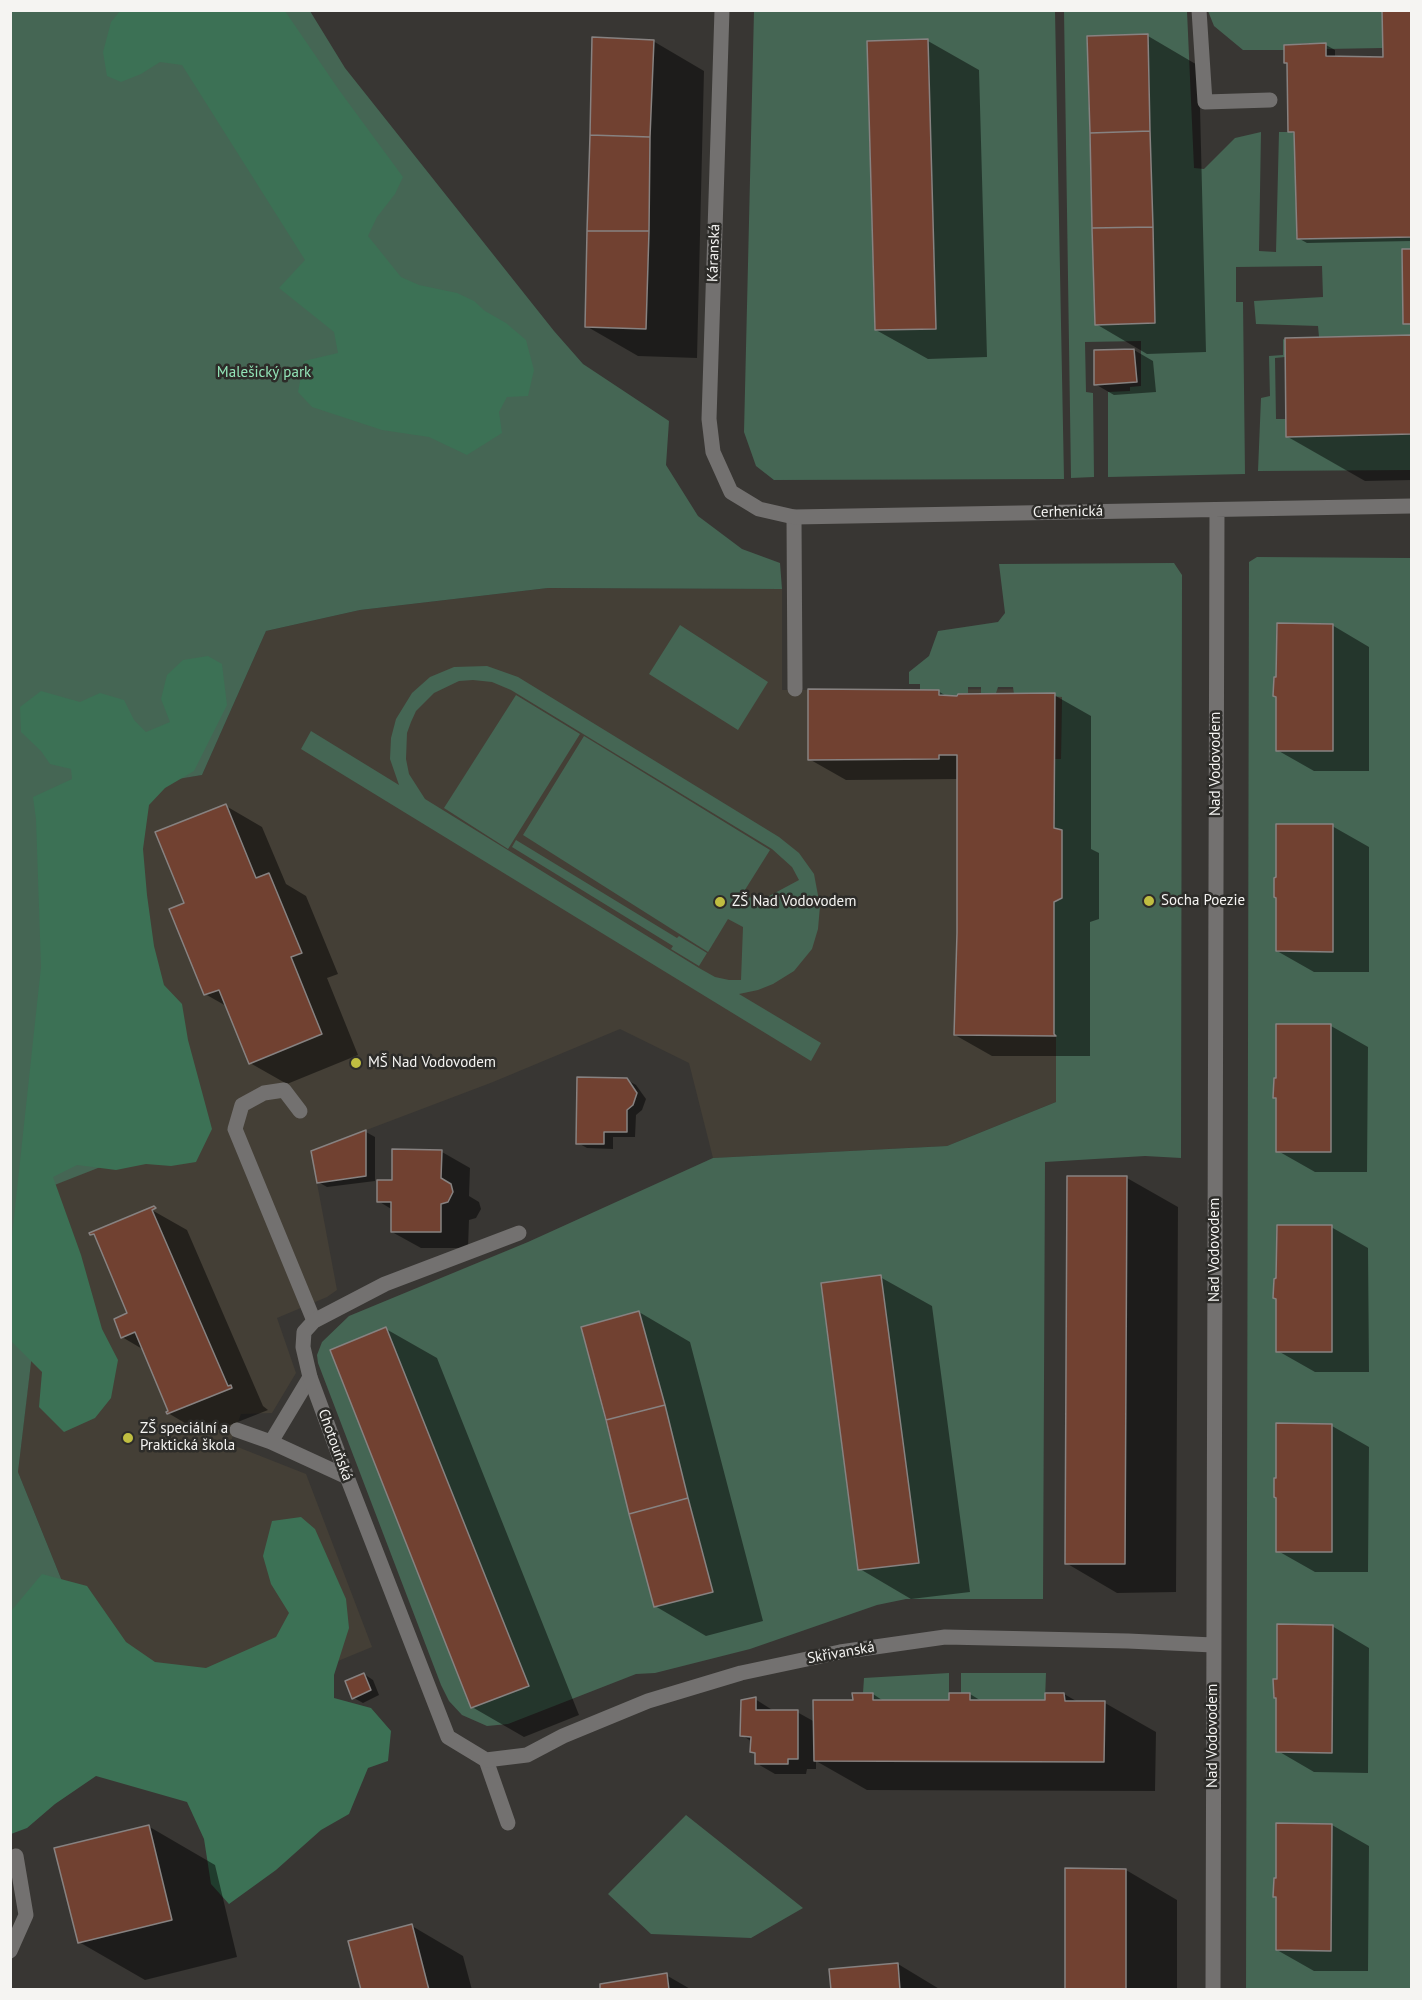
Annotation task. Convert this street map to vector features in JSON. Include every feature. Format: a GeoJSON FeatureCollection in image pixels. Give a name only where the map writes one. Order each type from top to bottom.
{"type":"FeatureCollection","features":[{"type":"Feature","properties":{"kind":"street","name":"Káranská"},"geometry":{"type":"LineString","coordinates":[[722,10],[709,419],[713,452],[731,492]]}},
{"type":"Feature","properties":{"kind":"street"},"geometry":{"type":"LineString","coordinates":[[1199,10],[1205,102],[1270,99]]}},
{"type":"Feature","properties":{"kind":"street","name":"Cerhenická"},"geometry":{"type":"LineString","coordinates":[[731,492],[759,509],[794,517],[1412,506]]}},
{"type":"Feature","properties":{"kind":"street","name":"Nad Vodovodem"},"geometry":{"type":"LineString","coordinates":[[1213,1989],[1216,510]]}},
{"type":"Feature","properties":{"kind":"street"},"geometry":{"type":"LineString","coordinates":[[794,517],[795,689]]}},
{"type":"Feature","properties":{"kind":"street"},"geometry":{"type":"LineString","coordinates":[[300,1111],[284,1090],[264,1093],[242,1105],[235,1129],[314,1321],[385,1284],[519,1233]]}},
{"type":"Feature","properties":{"kind":"street","name":"Chotouňská"},"geometry":{"type":"LineString","coordinates":[[314,1321],[304,1332],[303,1347],[310,1377],[448,1737],[486,1760]]}},
{"type":"Feature","properties":{"kind":"street"},"geometry":{"type":"LineString","coordinates":[[271,1442],[310,1377]]}},
{"type":"Feature","properties":{"kind":"street"},"geometry":{"type":"LineString","coordinates":[[237,1430],[271,1442],[347,1477]]}},
{"type":"Feature","properties":{"kind":"street","name":"Skřivanská"},"geometry":{"type":"LineString","coordinates":[[486,1760],[527,1755],[562,1736],[648,1701],[741,1673],[840,1652],[945,1637],[1213,1645]]}},
{"type":"Feature","properties":{"kind":"street"},"geometry":{"type":"LineString","coordinates":[[486,1760],[508,1823]]}},
{"type":"Feature","properties":{"kind":"street"},"geometry":{"type":"LineString","coordinates":[[10,1951],[26,1915],[16,1856]]}},
{"type":"Feature","properties":{"kind":"shaded area"},"geometry":{"type":"Polygon","coordinates":[[[548,588],[782,589],[782,690],[1062,689],[1056,1102],[947,1146],[713,1158],[689,1063],[620,1029],[493,1082],[311,1151],[337,1290],[327,1297],[277,1318],[296,1373],[272,1413],[241,1414],[230,1444],[306,1474],[372,1647],[129,1747],[18,1472],[36,1316],[106,790],[202,775],[266,631],[360,610],[548,588]]]}},
{"type":"Feature","properties":{"kind":"green space","name":"Malešický park"},"geometry":{"type":"Polygon","coordinates":[[[10,11],[310,11],[345,68],[554,331],[583,364],[669,421],[666,465],[698,516],[742,549],[780,563],[782,589],[548,588],[360,610],[266,631],[202,775],[106,791],[200,1128],[52,1186],[18,1472],[129,1747],[10,1772],[10,11]]]}},
{"type":"Feature","properties":{"kind":"green space"},"geometry":{"type":"Polygon","coordinates":[[[120,11],[285,11],[403,177],[395,194],[377,217],[368,236],[401,277],[419,285],[457,293],[474,301],[526,340],[534,370],[528,396],[507,397],[499,412],[502,433],[467,455],[429,437],[382,430],[312,407],[298,392],[304,361],[338,353],[334,332],[279,288],[305,260],[182,65],[160,62],[141,74],[121,82],[107,76],[103,52],[111,22],[120,11]]]}},
{"type":"Feature","properties":{"kind":"green space"},"geometry":{"type":"Polygon","coordinates":[[[754,11],[1055,11],[1064,479],[774,480],[756,466],[744,432],[754,11]],[[928,40],[867,42],[875,330],[936,328],[928,40]]]}},
{"type":"Feature","properties":{"kind":"green space"},"geometry":{"type":"Polygon","coordinates":[[[1064,11],[1187,11],[1194,168],[1204,169],[1235,138],[1261,132],[1259,251],[1276,252],[1279,132],[1294,132],[1297,239],[1411,237],[1411,249],[1402,250],[1403,323],[1411,324],[1411,335],[1319,337],[1318,326],[1256,324],[1254,301],[1323,297],[1322,266],[1236,267],[1236,302],[1243,302],[1245,474],[1108,477],[1108,392],[1130,391],[1130,387],[1141,386],[1141,341],[1085,342],[1086,392],[1093,393],[1094,477],[1071,478],[1064,11]],[[1148,35],[1087,36],[1095,325],[1155,323],[1148,35]]]}},
{"type":"Feature","properties":{"kind":"green space"},"geometry":{"type":"Polygon","coordinates":[[[1208,11],[1382,11],[1383,48],[1326,49],[1326,43],[1294,44],[1284,46],[1284,50],[1243,50],[1214,26],[1208,11]]]}},
{"type":"Feature","properties":{"kind":"green space"},"geometry":{"type":"Polygon","coordinates":[[[1283,339],[1285,340],[1285,357],[1275,358],[1276,419],[1286,419],[1287,437],[1411,434],[1411,470],[1258,471],[1261,398],[1270,396],[1269,356],[1283,355],[1283,339]]]}},
{"type":"Feature","properties":{"kind":"green space"},"geometry":{"type":"Polygon","coordinates":[[[1257,557],[1411,558],[1411,1989],[1246,1990],[1249,562],[1257,557]],[[1277,623],[1276,677],[1274,677],[1273,696],[1276,697],[1276,750],[1332,751],[1333,624],[1277,623]],[[1276,825],[1276,877],[1274,878],[1276,951],[1333,951],[1276,825]],[[1276,1024],[1276,1078],[1274,1078],[1277,1152],[1331,1151],[1331,1024],[1276,1024]],[[1277,1225],[1276,1278],[1274,1279],[1273,1298],[1276,1299],[1332,1225],[1277,1225]],[[1276,1423],[1276,1478],[1274,1479],[1274,1497],[1332,1552],[1332,1424],[1276,1423]],[[1277,1624],[1277,1679],[1273,1679],[1274,1698],[1332,1753],[1333,1625],[1277,1624]],[[1276,1823],[1276,1878],[1274,1878],[1276,1950],[1331,1951],[1332,1824],[1276,1823]]]}},
{"type":"Feature","properties":{"kind":"green space"},"geometry":{"type":"Polygon","coordinates":[[[1174,563],[1182,575],[1181,1158],[1145,1156],[1045,1162],[1043,1599],[906,1599],[877,1605],[750,1649],[655,1673],[636,1674],[508,1724],[487,1726],[462,1715],[449,1701],[441,1685],[318,1363],[317,1355],[322,1342],[349,1316],[528,1242],[713,1158],[947,1146],[1056,1102],[1054,902],[1062,898],[1062,831],[1054,828],[1055,759],[1061,759],[1062,697],[1014,694],[1013,687],[998,687],[996,693],[981,693],[981,687],[968,687],[968,693],[957,696],[939,695],[939,690],[920,690],[920,684],[909,684],[909,672],[929,656],[938,631],[998,622],[1005,613],[999,564],[1174,563]],[[821,1283],[858,1570],[918,1563],[821,1283]],[[639,1311],[581,1327],[654,1607],[713,1591],[639,1311]],[[386,1327],[330,1350],[471,1708],[528,1685],[386,1327]]]}},
{"type":"Feature","properties":{"kind":"green space"},"geometry":{"type":"Polygon","coordinates":[[[680,625],[768,682],[738,730],[649,674],[680,625]]]}},
{"type":"Feature","properties":{"kind":"green space"},"geometry":{"type":"Polygon","coordinates":[[[208,656],[222,664],[227,705],[194,771],[165,788],[149,805],[143,849],[154,946],[164,985],[182,1004],[188,1040],[212,1129],[196,1162],[171,1166],[146,1164],[116,1170],[77,1165],[53,1177],[81,1255],[102,1329],[118,1360],[111,1398],[95,1418],[64,1432],[39,1407],[42,1372],[11,1341],[11,1245],[41,967],[36,819],[33,797],[72,779],[71,769],[50,764],[41,751],[21,732],[20,707],[41,691],[80,702],[100,693],[124,700],[134,720],[146,732],[170,722],[161,699],[167,675],[183,660],[208,656]]]}},
{"type":"Feature","properties":{"kind":"green space"},"geometry":{"type":"Polygon","coordinates":[[[487,666],[518,677],[779,837],[799,853],[814,874],[820,906],[818,929],[812,949],[794,971],[773,984],[739,994],[821,1043],[811,1061],[301,749],[311,731],[399,785],[390,759],[391,738],[396,719],[412,693],[430,677],[454,667],[487,666]],[[459,681],[434,693],[416,711],[407,733],[406,759],[409,774],[425,799],[699,968],[715,977],[741,980],[743,927],[728,919],[708,952],[523,835],[584,736],[770,850],[743,893],[758,902],[799,880],[792,867],[772,849],[511,690],[492,682],[459,681]]]}},
{"type":"Feature","properties":{"kind":"green space"},"geometry":{"type":"Polygon","coordinates":[[[516,695],[580,734],[508,849],[444,808],[516,695]]]}},
{"type":"Feature","properties":{"kind":"green space"},"geometry":{"type":"Polygon","coordinates":[[[516,840],[677,938],[679,936],[707,953],[699,966],[671,949],[673,946],[512,847],[516,840]]]}},
{"type":"Feature","properties":{"kind":"green space"},"geometry":{"type":"Polygon","coordinates":[[[301,1517],[315,1529],[346,1599],[349,1628],[334,1675],[334,1698],[371,1708],[391,1731],[388,1761],[368,1768],[349,1814],[321,1830],[276,1870],[229,1904],[211,1884],[204,1839],[187,1802],[96,1776],[55,1804],[27,1828],[11,1834],[11,1611],[42,1574],[87,1586],[126,1642],[155,1662],[206,1668],[276,1637],[289,1613],[271,1584],[263,1556],[272,1521],[301,1517]]]}},
{"type":"Feature","properties":{"kind":"green space"},"geometry":{"type":"Polygon","coordinates":[[[949,1673],[949,1700],[873,1700],[873,1693],[863,1693],[864,1678],[949,1673]]]}},
{"type":"Feature","properties":{"kind":"green space"},"geometry":{"type":"Polygon","coordinates":[[[961,1673],[1046,1673],[1045,1700],[970,1700],[970,1693],[961,1693],[961,1673]]]}},
{"type":"Feature","properties":{"kind":"green space"},"geometry":{"type":"Polygon","coordinates":[[[686,1815],[803,1908],[751,1938],[651,1934],[608,1894],[686,1815]]]}},
{"type":"Feature","properties":{"kind":"building"},"geometry":{"type":"Polygon","coordinates":[[[1382,10],[1412,10],[1412,237],[1297,239],[1294,132],[1288,132],[1287,63],[1284,63],[1284,45],[1326,43],[1326,56],[1383,57],[1382,10]]]}},
{"type":"Feature","properties":{"kind":"building"},"geometry":{"type":"Polygon","coordinates":[[[1148,34],[1150,131],[1090,133],[1087,36],[1148,34]]]}},
{"type":"Feature","properties":{"kind":"building"},"geometry":{"type":"Polygon","coordinates":[[[592,37],[654,40],[650,137],[590,135],[592,37]]]}},
{"type":"Feature","properties":{"kind":"building"},"geometry":{"type":"Polygon","coordinates":[[[928,39],[936,329],[875,330],[867,41],[928,39]]]}},
{"type":"Feature","properties":{"kind":"building"},"geometry":{"type":"Polygon","coordinates":[[[1150,131],[1153,227],[1092,228],[1090,133],[1150,131]]]}},
{"type":"Feature","properties":{"kind":"building"},"geometry":{"type":"Polygon","coordinates":[[[590,135],[650,137],[649,231],[587,231],[590,135]]]}},
{"type":"Feature","properties":{"kind":"building"},"geometry":{"type":"Polygon","coordinates":[[[1153,227],[1155,323],[1095,325],[1092,228],[1153,227]]]}},
{"type":"Feature","properties":{"kind":"building"},"geometry":{"type":"Polygon","coordinates":[[[587,231],[649,231],[646,329],[585,327],[587,231]]]}},
{"type":"Feature","properties":{"kind":"building"},"geometry":{"type":"Polygon","coordinates":[[[1402,249],[1412,249],[1412,324],[1403,324],[1402,249]]]}},
{"type":"Feature","properties":{"kind":"building"},"geometry":{"type":"Polygon","coordinates":[[[1412,335],[1412,434],[1286,437],[1285,338],[1412,335]]]}},
{"type":"Feature","properties":{"kind":"building"},"geometry":{"type":"Polygon","coordinates":[[[1134,349],[1137,382],[1094,385],[1094,350],[1134,349]]]}},
{"type":"Feature","properties":{"kind":"building"},"geometry":{"type":"Polygon","coordinates":[[[1277,623],[1333,624],[1333,751],[1276,751],[1276,697],[1273,696],[1274,677],[1276,677],[1277,623]]]}},
{"type":"Feature","properties":{"kind":"building"},"geometry":{"type":"Polygon","coordinates":[[[808,689],[939,690],[939,695],[957,696],[958,694],[1055,693],[1054,828],[1062,830],[1062,898],[1054,902],[1054,1034],[1056,1036],[954,1035],[957,933],[957,755],[939,755],[939,759],[808,760],[808,689]]]}},
{"type":"Feature","properties":{"kind":"building"},"geometry":{"type":"Polygon","coordinates":[[[226,804],[256,878],[269,873],[302,953],[291,957],[322,1034],[249,1064],[219,990],[204,995],[169,909],[184,903],[155,832],[226,804]]]}},
{"type":"Feature","properties":{"kind":"building"},"geometry":{"type":"Polygon","coordinates":[[[1276,824],[1333,824],[1333,952],[1276,951],[1274,878],[1276,877],[1276,824]]]}},
{"type":"Feature","properties":{"kind":"building"},"geometry":{"type":"Polygon","coordinates":[[[1276,1024],[1331,1024],[1331,1152],[1276,1152],[1276,1098],[1273,1098],[1274,1078],[1276,1078],[1276,1024]]]}},
{"type":"Feature","properties":{"kind":"building"},"geometry":{"type":"Polygon","coordinates":[[[577,1077],[627,1078],[637,1093],[633,1105],[627,1110],[627,1132],[604,1132],[604,1144],[576,1144],[577,1077]]]}},
{"type":"Feature","properties":{"kind":"building"},"geometry":{"type":"Polygon","coordinates":[[[366,1130],[366,1176],[317,1183],[311,1151],[366,1130]]]}},
{"type":"Feature","properties":{"kind":"building"},"geometry":{"type":"Polygon","coordinates":[[[392,1149],[442,1150],[441,1178],[451,1184],[453,1192],[448,1202],[441,1204],[441,1232],[391,1232],[391,1202],[377,1202],[377,1180],[392,1180],[392,1149]]]}},
{"type":"Feature","properties":{"kind":"building"},"geometry":{"type":"Polygon","coordinates":[[[1067,1176],[1127,1176],[1125,1564],[1065,1564],[1067,1176]]]}},
{"type":"Feature","properties":{"kind":"building"},"geometry":{"type":"Polygon","coordinates":[[[154,1206],[156,1208],[152,1210],[228,1386],[231,1385],[232,1388],[167,1414],[168,1411],[135,1332],[121,1338],[114,1319],[127,1313],[94,1234],[89,1233],[154,1206]]]}},
{"type":"Feature","properties":{"kind":"building"},"geometry":{"type":"Polygon","coordinates":[[[1277,1225],[1332,1225],[1332,1352],[1276,1352],[1276,1299],[1273,1298],[1274,1279],[1276,1278],[1277,1225]]]}},
{"type":"Feature","properties":{"kind":"building"},"geometry":{"type":"Polygon","coordinates":[[[881,1275],[919,1563],[858,1570],[821,1283],[881,1275]]]}},
{"type":"Feature","properties":{"kind":"building"},"geometry":{"type":"Polygon","coordinates":[[[639,1311],[665,1405],[606,1420],[581,1327],[639,1311]]]}},
{"type":"Feature","properties":{"kind":"building"},"geometry":{"type":"Polygon","coordinates":[[[386,1327],[529,1686],[471,1708],[330,1350],[386,1327]]]}},
{"type":"Feature","properties":{"kind":"building"},"geometry":{"type":"Polygon","coordinates":[[[665,1405],[688,1498],[629,1514],[606,1420],[665,1405]]]}},
{"type":"Feature","properties":{"kind":"building"},"geometry":{"type":"Polygon","coordinates":[[[1276,1423],[1332,1424],[1332,1552],[1276,1552],[1274,1478],[1276,1478],[1276,1423]]]}},
{"type":"Feature","properties":{"kind":"building"},"geometry":{"type":"Polygon","coordinates":[[[688,1498],[713,1592],[654,1607],[629,1514],[688,1498]]]}},
{"type":"Feature","properties":{"kind":"building"},"geometry":{"type":"Polygon","coordinates":[[[1277,1624],[1333,1625],[1332,1753],[1276,1752],[1276,1698],[1274,1698],[1273,1679],[1277,1679],[1277,1624]]]}},
{"type":"Feature","properties":{"kind":"building"},"geometry":{"type":"Polygon","coordinates":[[[364,1673],[371,1690],[352,1699],[345,1681],[364,1673]]]}},
{"type":"Feature","properties":{"kind":"building"},"geometry":{"type":"Polygon","coordinates":[[[852,1693],[873,1693],[873,1700],[949,1700],[949,1693],[970,1693],[970,1700],[1045,1700],[1045,1693],[1064,1693],[1065,1701],[1105,1701],[1104,1762],[814,1761],[813,1700],[853,1700],[852,1693]]]}},
{"type":"Feature","properties":{"kind":"building"},"geometry":{"type":"Polygon","coordinates":[[[756,1697],[756,1710],[798,1710],[798,1759],[788,1759],[788,1764],[755,1764],[755,1753],[750,1752],[751,1737],[740,1736],[741,1700],[756,1697]]]}},
{"type":"Feature","properties":{"kind":"building"},"geometry":{"type":"Polygon","coordinates":[[[1276,1823],[1332,1824],[1331,1951],[1276,1950],[1276,1897],[1273,1897],[1274,1878],[1276,1878],[1276,1823]]]}},
{"type":"Feature","properties":{"kind":"building"},"geometry":{"type":"Polygon","coordinates":[[[149,1825],[172,1920],[78,1943],[54,1848],[149,1825]]]}},
{"type":"Feature","properties":{"kind":"building"},"geometry":{"type":"Polygon","coordinates":[[[1065,1868],[1126,1869],[1126,1990],[1065,1990],[1065,1868]]]}},
{"type":"Feature","properties":{"kind":"building"},"geometry":{"type":"Polygon","coordinates":[[[412,1924],[429,1990],[361,1990],[348,1941],[412,1924]]]}},
{"type":"Feature","properties":{"kind":"building"},"geometry":{"type":"Polygon","coordinates":[[[898,1963],[900,1990],[831,1990],[829,1969],[898,1963]]]}},
{"type":"Feature","properties":{"kind":"building"},"geometry":{"type":"Polygon","coordinates":[[[667,1973],[669,1990],[600,1990],[600,1984],[667,1973]]]}},
{"type":"Feature","properties":{"kind":"place","name":"Socha Poezie"},"geometry":{"type":"Point","coordinates":[1149,901]}},
{"type":"Feature","properties":{"kind":"place","name":"ZŠ Nad Vodovodem"},"geometry":{"type":"Point","coordinates":[720,902]}},
{"type":"Feature","properties":{"kind":"place","name":"MŠ Nad Vodovodem"},"geometry":{"type":"Point","coordinates":[356,1063]}},
{"type":"Feature","properties":{"kind":"place","name":"ZŠ speciální a Praktická škola"},"geometry":{"type":"Point","coordinates":[128,1438]}}]}
